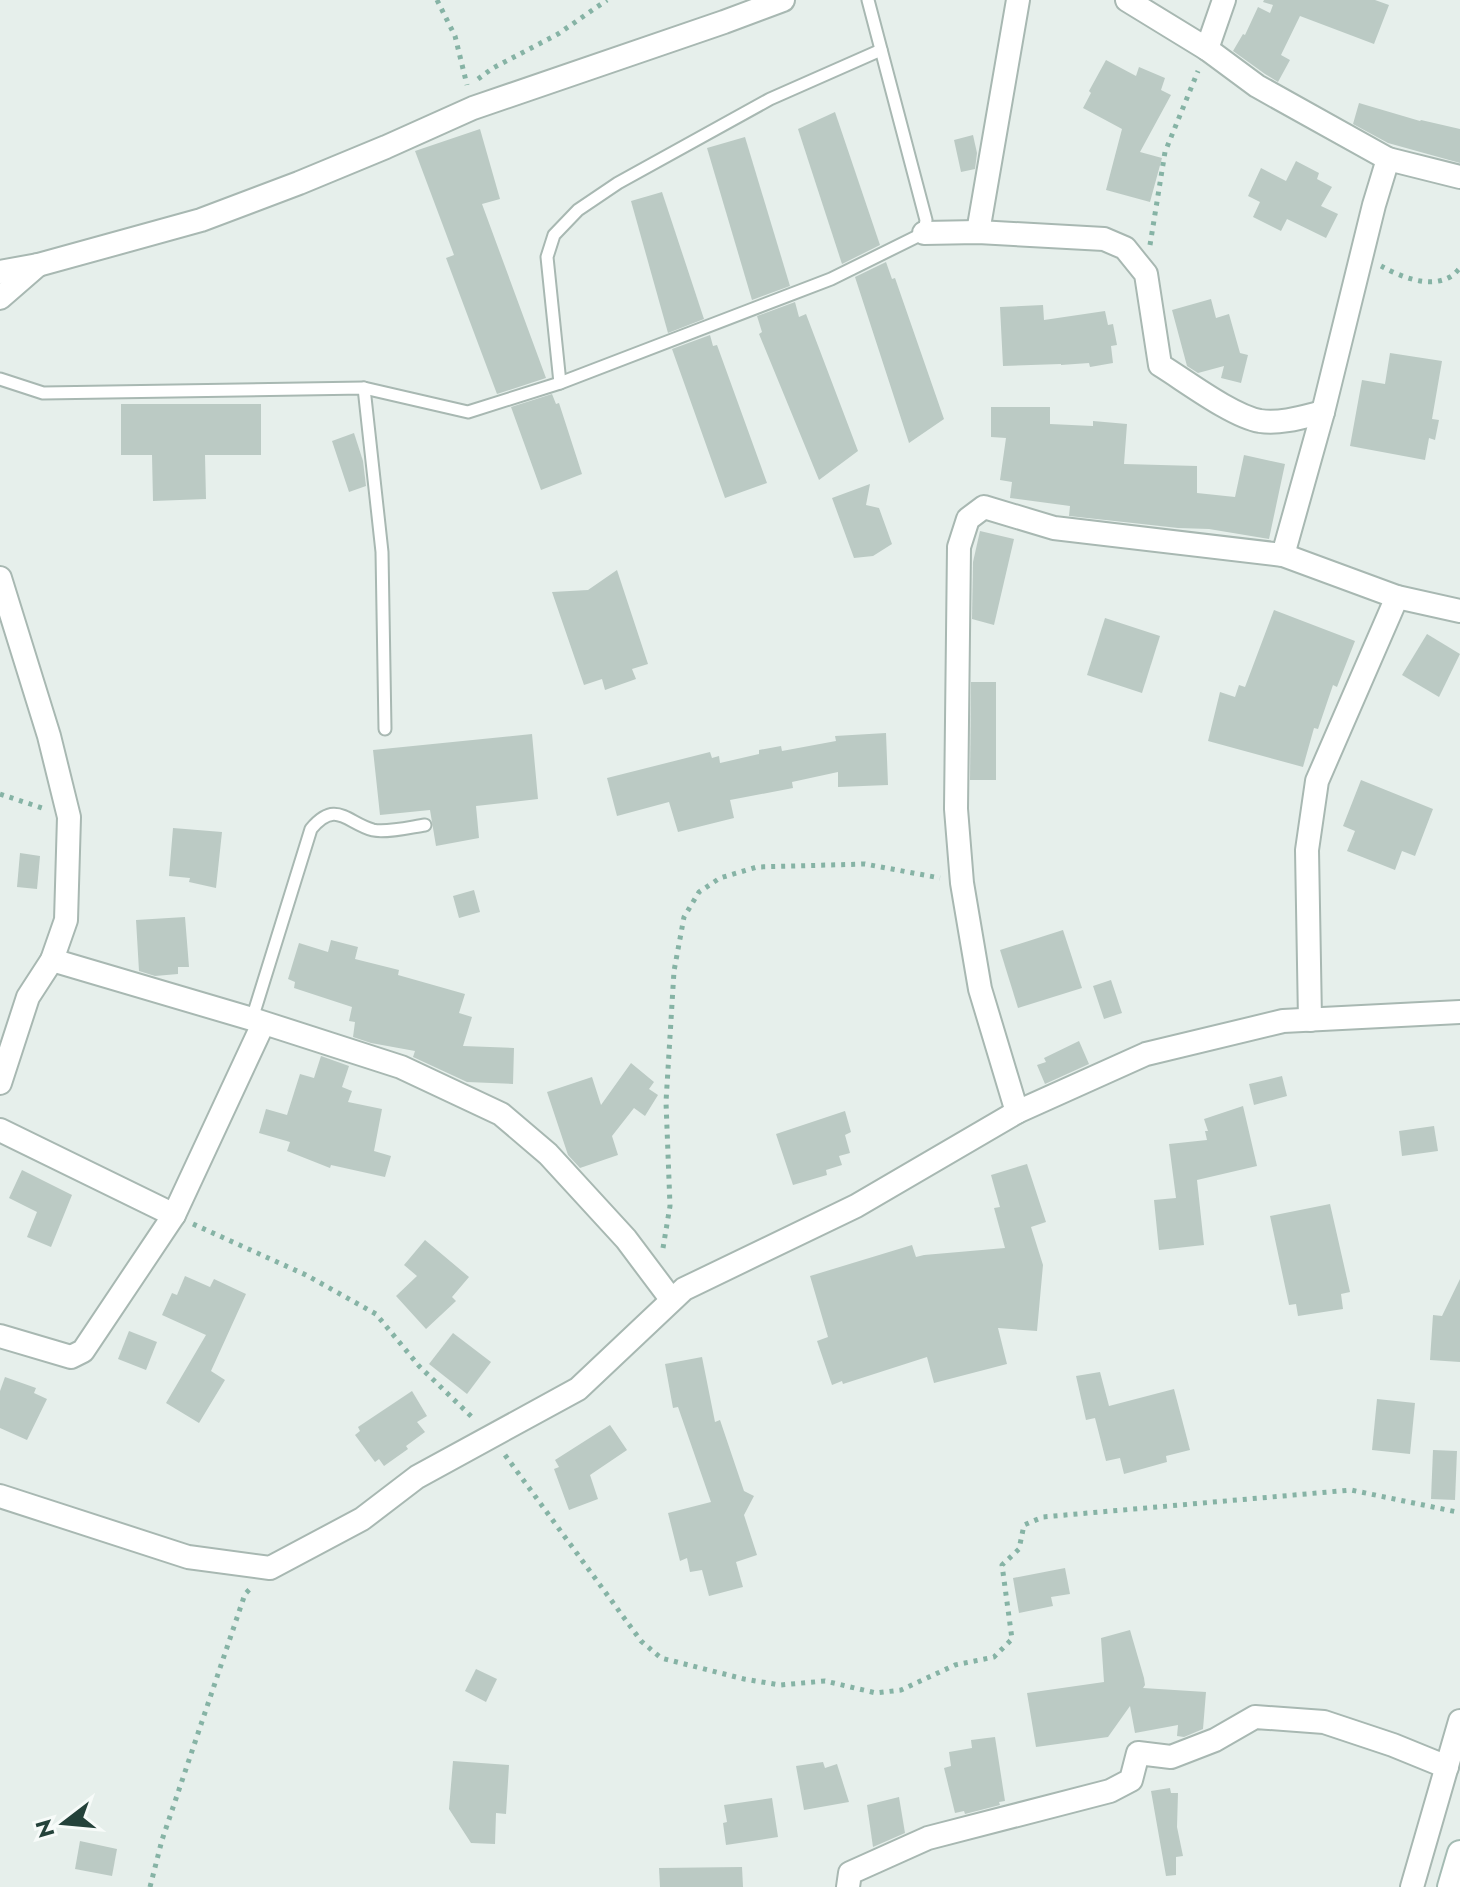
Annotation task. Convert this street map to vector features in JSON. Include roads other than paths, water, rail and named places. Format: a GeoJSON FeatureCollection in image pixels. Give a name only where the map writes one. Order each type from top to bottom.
{"type":"FeatureCollection","features":[{"type":"Feature","properties":{"kind":"main road"},"geometry":{"type":"LineString","coordinates":[[1450,1887],[1460,1853]]}},
{"type":"Feature","properties":{"kind":"street"},"geometry":{"type":"LineString","coordinates":[[0,272],[38,265],[201,220],[299,183],[473,108],[783,0]]}},
{"type":"Feature","properties":{"kind":"street"},"geometry":{"type":"LineString","coordinates":[[978,232],[1018,0]]}},
{"type":"Feature","properties":{"kind":"street"},"geometry":{"type":"LineString","coordinates":[[1127,0],[1207,49],[1257,86],[1388,159],[1460,177]]}},
{"type":"Feature","properties":{"kind":"street"},"geometry":{"type":"LineString","coordinates":[[1207,49],[1224,0]]}},
{"type":"Feature","properties":{"kind":"street"},"geometry":{"type":"LineString","coordinates":[[1283,555],[1388,159]]}},
{"type":"Feature","properties":{"kind":"street"},"geometry":{"type":"LineString","coordinates":[[924,233],[978,232],[1104,239],[1125,248],[1146,274],[1160,365],[1230,409],[1260,421],[1295,420],[1323,412]]}},
{"type":"Feature","properties":{"kind":"street"},"geometry":{"type":"LineString","coordinates":[[0,298],[38,265]]}},
{"type":"Feature","properties":{"kind":"street"},"geometry":{"type":"LineString","coordinates":[[1017,1112],[980,989],[962,883],[956,809],[959,547],[968,519],[984,507],[1054,528],[1283,555],[1397,597],[1460,611]]}},
{"type":"Feature","properties":{"kind":"street"},"geometry":{"type":"LineString","coordinates":[[0,578],[49,736],[69,817],[66,920],[52,960],[28,997],[0,1083]]}},
{"type":"Feature","properties":{"kind":"street"},"geometry":{"type":"LineString","coordinates":[[1310,1020],[1307,850],[1317,781],[1397,597]]}},
{"type":"Feature","properties":{"kind":"street"},"geometry":{"type":"LineString","coordinates":[[52,960],[401,1067],[501,1114],[548,1154],[626,1239],[671,1299]]}},
{"type":"Feature","properties":{"kind":"street"},"geometry":{"type":"LineString","coordinates":[[0,1496],[188,1557],[270,1568],[362,1519],[417,1477],[578,1389],[684,1289],[856,1206],[1017,1112],[1146,1054],[1283,1021],[1460,1012]]}},
{"type":"Feature","properties":{"kind":"street"},"geometry":{"type":"LineString","coordinates":[[0,1336],[71,1357],[83,1351],[174,1215],[258,1021]]}},
{"type":"Feature","properties":{"kind":"street"},"geometry":{"type":"LineString","coordinates":[[0,1130],[174,1215]]}},
{"type":"Feature","properties":{"kind":"street"},"geometry":{"type":"LineString","coordinates":[[848,1887],[850,1873],[928,1838],[1110,1791],[1131,1780],[1138,1753],[1171,1757],[1215,1740],[1255,1717],[1324,1722],[1447,1767]]}},
{"type":"Feature","properties":{"kind":"street"},"geometry":{"type":"LineString","coordinates":[[1412,1887],[1460,1721]]}},
{"type":"Feature","properties":{"kind":"lane"},"geometry":{"type":"LineString","coordinates":[[0,379],[43,393],[364,388],[468,412],[560,383],[831,279],[924,233],[926,220],[868,0]]}},
{"type":"Feature","properties":{"kind":"lane"},"geometry":{"type":"LineString","coordinates":[[560,383],[547,257],[554,235],[578,210],[618,183],[770,99],[881,50]]}},
{"type":"Feature","properties":{"kind":"lane"},"geometry":{"type":"LineString","coordinates":[[364,388],[382,552],[385,729]]}},
{"type":"Feature","properties":{"kind":"lane"},"geometry":{"type":"LineString","coordinates":[[258,1021],[311,829],[320,818],[340,814],[375,830],[425,825]]}}]}
